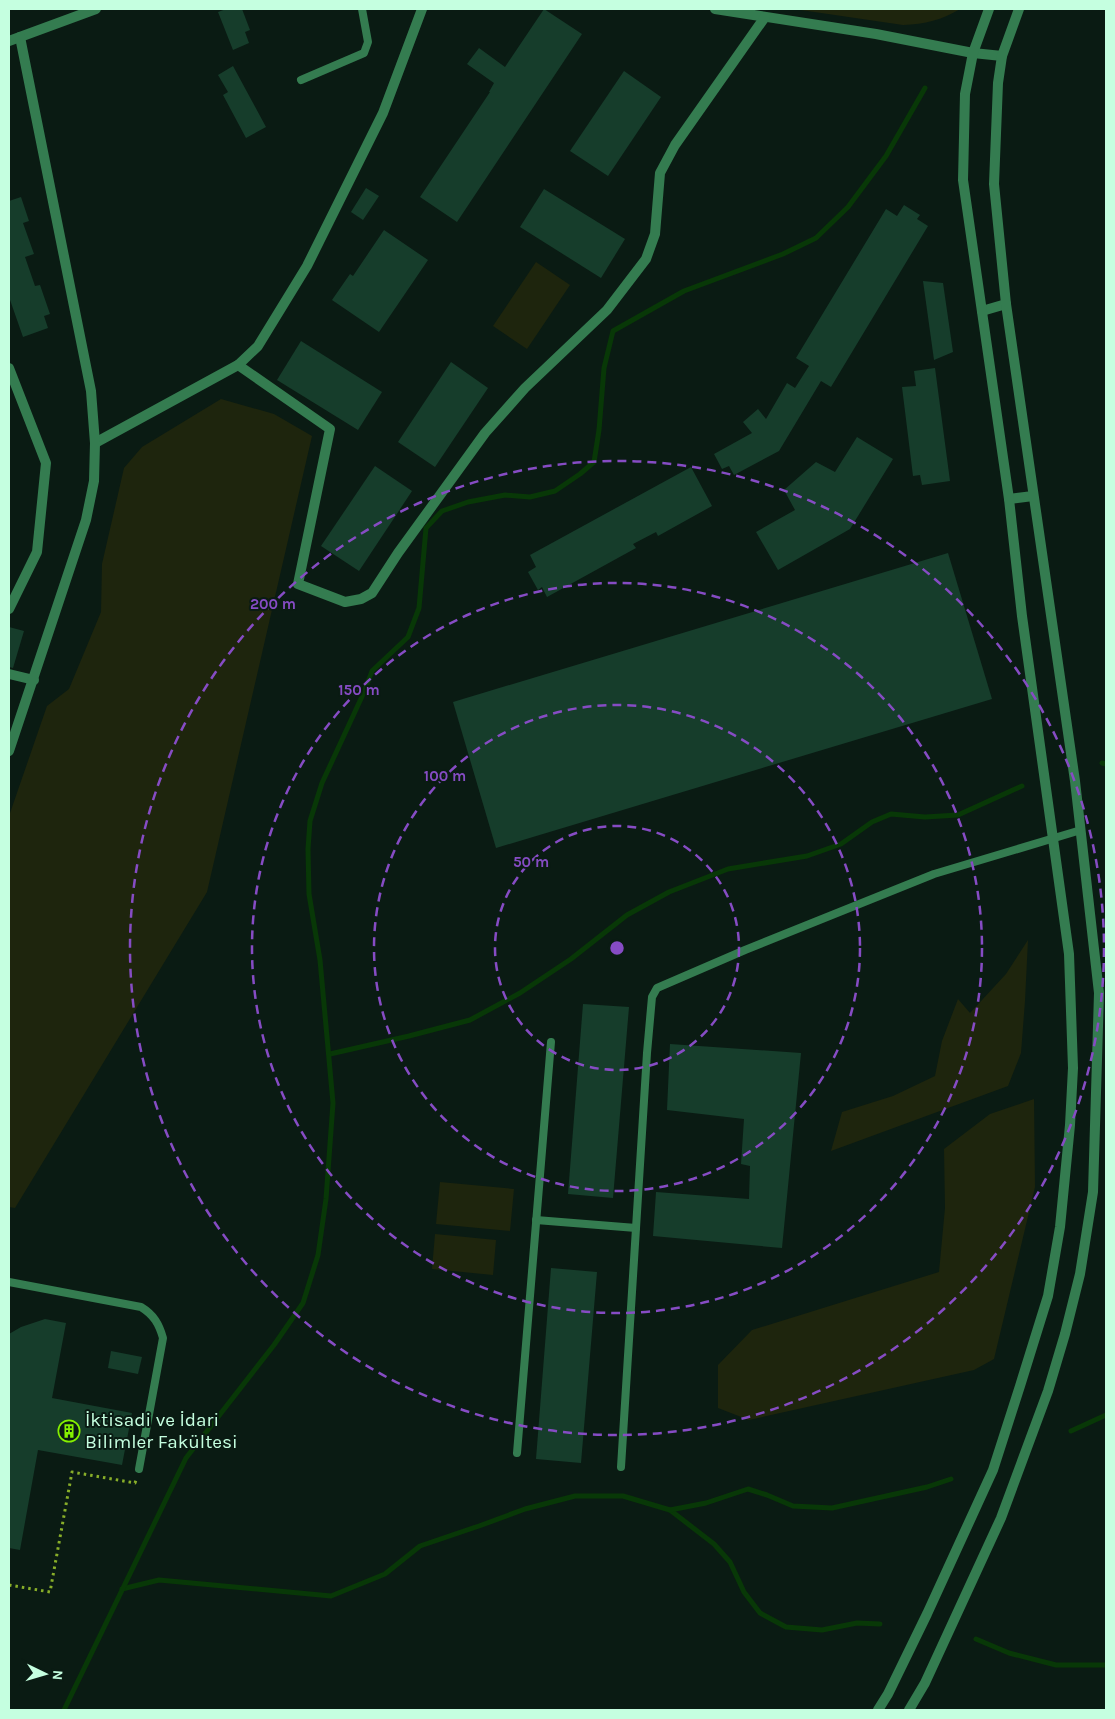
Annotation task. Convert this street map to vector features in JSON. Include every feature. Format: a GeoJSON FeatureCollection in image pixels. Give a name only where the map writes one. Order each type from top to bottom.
{"type":"FeatureCollection","features":[{"type":"Feature","properties":{"kind":"street"},"geometry":{"type":"LineString","coordinates":[[9,41],[96,9]]}},
{"type":"Feature","properties":{"kind":"street"},"geometry":{"type":"LineString","coordinates":[[95,443],[238,365],[258,346],[307,266],[383,113],[422,9]]}},
{"type":"Feature","properties":{"kind":"street"},"geometry":{"type":"LineString","coordinates":[[715,9],[876,34],[973,53],[1002,56]]}},
{"type":"Feature","properties":{"kind":"street"},"geometry":{"type":"LineString","coordinates":[[878,1710],[888,1694],[927,1614],[993,1470],[1048,1296],[1060,1227],[1070,1125],[1073,1068],[1069,954],[1022,616],[1009,499],[963,180],[965,94],[973,53],[989,9]]}},
{"type":"Feature","properties":{"kind":"street"},"geometry":{"type":"LineString","coordinates":[[909,1710],[925,1682],[1001,1518],[1048,1391],[1066,1334],[1080,1274],[1092,1192],[1099,992],[1051,609],[1006,304],[994,184],[998,83],[1002,56],[1019,9]]}},
{"type":"Feature","properties":{"kind":"street"},"geometry":{"type":"LineString","coordinates":[[238,365],[330,429],[298,584],[345,602],[361,599],[372,593],[398,553],[485,433],[525,388],[607,310],[646,259],[655,234],[660,173],[675,145],[765,17]]}},
{"type":"Feature","properties":{"kind":"street"},"geometry":{"type":"LineString","coordinates":[[9,751],[86,520],[94,481],[95,443],[91,391],[20,37]]}},
{"type":"Feature","properties":{"kind":"street"},"geometry":{"type":"LineString","coordinates":[[982,311],[1006,304]]}},
{"type":"Feature","properties":{"kind":"street"},"geometry":{"type":"LineString","coordinates":[[9,368],[46,463],[37,552],[9,609]]}},
{"type":"Feature","properties":{"kind":"street"},"geometry":{"type":"LineString","coordinates":[[1009,499],[1033,496]]}},
{"type":"Feature","properties":{"kind":"street"},"geometry":{"type":"LineString","coordinates":[[9,674],[34,680]]}},
{"type":"Feature","properties":{"kind":"lane"},"geometry":{"type":"LineString","coordinates":[[301,80],[364,53],[368,42],[362,9]]}},
{"type":"Feature","properties":{"kind":"lane"},"geometry":{"type":"LineString","coordinates":[[621,1467],[652,997],[657,988],[745,950],[934,874],[1080,830]]}},
{"type":"Feature","properties":{"kind":"lane"},"geometry":{"type":"LineString","coordinates":[[517,1453],[551,1042]]}},
{"type":"Feature","properties":{"kind":"lane"},"geometry":{"type":"LineString","coordinates":[[536,1220],[636,1228]]}},
{"type":"Feature","properties":{"kind":"lane"},"geometry":{"type":"LineString","coordinates":[[9,1282],[141,1307],[151,1313],[159,1324],[163,1338],[139,1470]]}},
{"type":"Feature","properties":{"kind":"path"},"geometry":{"type":"LineString","coordinates":[[9,1585],[50,1592],[72,1472],[135,1483],[139,1470]]}},
{"type":"Feature","properties":{"kind":"green space"},"geometry":{"type":"Polygon","coordinates":[[[794,9],[960,9],[933,21],[903,25],[794,9]]]}},
{"type":"Feature","properties":{"kind":"green space"},"geometry":{"type":"Polygon","coordinates":[[[536,262],[570,285],[527,349],[493,326],[536,262]]]}},
{"type":"Feature","properties":{"kind":"green space"},"geometry":{"type":"Polygon","coordinates":[[[221,399],[274,414],[312,436],[207,892],[15,1208],[9,1207],[9,816],[47,706],[69,689],[101,612],[102,564],[124,468],[142,447],[221,399]]]}},
{"type":"Feature","properties":{"kind":"green space"},"geometry":{"type":"Polygon","coordinates":[[[1028,940],[1021,1053],[1008,1086],[831,1151],[842,1112],[893,1096],[935,1076],[942,1041],[958,999],[970,1013],[1006,974],[1028,940]]]}},
{"type":"Feature","properties":{"kind":"green space"},"geometry":{"type":"Polygon","coordinates":[[[1034,1099],[1035,1187],[994,1359],[974,1370],[749,1420],[718,1408],[718,1365],[752,1330],[939,1272],[945,1208],[944,1149],[990,1114],[1034,1099]]]}},
{"type":"Feature","properties":{"kind":"green space"},"geometry":{"type":"Polygon","coordinates":[[[440,1182],[514,1189],[510,1231],[436,1224],[440,1182]]]}},
{"type":"Feature","properties":{"kind":"green space"},"geometry":{"type":"Polygon","coordinates":[[[435,1234],[496,1240],[493,1275],[432,1269],[435,1234]]]}},
{"type":"Feature","properties":{"kind":"building"},"geometry":{"type":"Polygon","coordinates":[[[226,9],[242,9],[250,30],[245,32],[249,43],[233,50],[218,12],[226,9]]]}},
{"type":"Feature","properties":{"kind":"building"},"geometry":{"type":"Polygon","coordinates":[[[544,9],[582,34],[457,222],[420,197],[490,92],[494,83],[467,64],[479,48],[505,67],[544,9]]]}},
{"type":"Feature","properties":{"kind":"building"},"geometry":{"type":"Polygon","coordinates":[[[233,66],[266,127],[246,138],[223,95],[228,92],[218,75],[233,66]]]}},
{"type":"Feature","properties":{"kind":"building"},"geometry":{"type":"Polygon","coordinates":[[[624,71],[661,97],[608,176],[570,151],[624,71]]]}},
{"type":"Feature","properties":{"kind":"building"},"geometry":{"type":"Polygon","coordinates":[[[366,188],[379,196],[363,220],[351,212],[366,188]]]}},
{"type":"Feature","properties":{"kind":"building"},"geometry":{"type":"Polygon","coordinates":[[[544,189],[625,239],[601,278],[520,227],[544,189]]]}},
{"type":"Feature","properties":{"kind":"building"},"geometry":{"type":"Polygon","coordinates":[[[21,197],[29,221],[23,223],[34,254],[25,257],[35,286],[40,285],[50,314],[44,316],[48,328],[23,337],[9,297],[9,201],[21,197]]]}},
{"type":"Feature","properties":{"kind":"building"},"geometry":{"type":"Polygon","coordinates":[[[904,205],[920,215],[917,219],[928,226],[831,387],[821,381],[779,451],[734,475],[729,466],[722,469],[714,454],[752,433],[743,422],[758,409],[766,419],[787,383],[795,388],[809,366],[796,358],[886,209],[897,216],[904,205]]]}},
{"type":"Feature","properties":{"kind":"building"},"geometry":{"type":"Polygon","coordinates":[[[384,230],[428,260],[379,332],[332,300],[350,274],[353,276],[384,230]]]}},
{"type":"Feature","properties":{"kind":"building"},"geometry":{"type":"Polygon","coordinates":[[[923,281],[943,283],[953,352],[934,360],[923,281]]]}},
{"type":"Feature","properties":{"kind":"building"},"geometry":{"type":"Polygon","coordinates":[[[301,341],[382,392],[358,430],[277,380],[301,341]]]}},
{"type":"Feature","properties":{"kind":"building"},"geometry":{"type":"Polygon","coordinates":[[[451,362],[488,388],[435,467],[398,442],[451,362]]]}},
{"type":"Feature","properties":{"kind":"building"},"geometry":{"type":"Polygon","coordinates":[[[935,368],[950,481],[922,485],[920,475],[913,476],[902,387],[916,386],[914,371],[935,368]]]}},
{"type":"Feature","properties":{"kind":"building"},"geometry":{"type":"Polygon","coordinates":[[[857,437],[893,459],[850,529],[778,570],[756,532],[795,510],[784,490],[816,462],[835,472],[857,437]]]}},
{"type":"Feature","properties":{"kind":"building"},"geometry":{"type":"Polygon","coordinates":[[[375,466],[412,491],[359,571],[321,546],[375,466]]]}},
{"type":"Feature","properties":{"kind":"building"},"geometry":{"type":"Polygon","coordinates":[[[691,467],[712,506],[658,536],[656,532],[633,544],[636,548],[547,597],[542,587],[538,590],[528,572],[536,567],[530,555],[691,467]]]}},
{"type":"Feature","properties":{"kind":"building"},"geometry":{"type":"Polygon","coordinates":[[[948,553],[992,699],[496,848],[453,702],[948,553]]]}},
{"type":"Feature","properties":{"kind":"building"},"geometry":{"type":"Polygon","coordinates":[[[9,627],[24,631],[13,668],[9,667],[9,627]]]}},
{"type":"Feature","properties":{"kind":"building"},"geometry":{"type":"Polygon","coordinates":[[[583,1004],[629,1007],[613,1198],[568,1194],[583,1004]]]}},
{"type":"Feature","properties":{"kind":"building"},"geometry":{"type":"Polygon","coordinates":[[[670,1044],[801,1053],[782,1248],[653,1236],[656,1192],[749,1199],[750,1166],[741,1164],[744,1119],[667,1110],[670,1044]]]}},
{"type":"Feature","properties":{"kind":"building"},"geometry":{"type":"Polygon","coordinates":[[[551,1268],[597,1272],[581,1463],[536,1459],[551,1268]]]}},
{"type":"Feature","properties":{"kind":"building","name":"İktisadi ve İdari Bilimler Fakültesi"},"geometry":{"type":"Polygon","coordinates":[[[45,1319],[66,1323],[52,1398],[132,1413],[122,1465],[38,1450],[20,1550],[9,1548],[9,1334],[21,1327],[45,1319]]]}},
{"type":"Feature","properties":{"kind":"building"},"geometry":{"type":"Polygon","coordinates":[[[111,1351],[142,1357],[138,1374],[108,1368],[111,1351]]]}},
{"type":"Feature","properties":{"kind":"waterway"},"geometry":{"type":"LineString","coordinates":[[64,1710],[186,1458],[274,1345],[303,1303],[318,1255],[326,1199],[333,1103],[320,960],[309,894],[308,849],[310,821],[322,783],[372,671],[408,637],[419,608],[426,528],[442,511],[468,502],[505,495],[530,497],[555,491],[594,462],[599,430],[604,368],[613,331],[684,291],[783,254],[816,238],[848,207],[886,156],[925,88]]}},
{"type":"Feature","properties":{"kind":"waterway"},"geometry":{"type":"LineString","coordinates":[[1102,763],[1106,764]]}},
{"type":"Feature","properties":{"kind":"waterway"},"geometry":{"type":"LineString","coordinates":[[330,1054],[470,1020],[520,993],[571,959],[627,915],[669,892],[728,869],[807,856],[841,844],[872,822],[891,814],[925,817],[958,815],[1022,786]]}},
{"type":"Feature","properties":{"kind":"waterway"},"geometry":{"type":"LineString","coordinates":[[1071,1431],[1106,1415]]}},
{"type":"Feature","properties":{"kind":"waterway"},"geometry":{"type":"LineString","coordinates":[[122,1589],[159,1580],[331,1596],[385,1574],[420,1546],[525,1509],[575,1496],[623,1496],[670,1510],[706,1503],[748,1489],[793,1506],[832,1508],[927,1487],[951,1479]]}},
{"type":"Feature","properties":{"kind":"waterway"},"geometry":{"type":"LineString","coordinates":[[670,1510],[714,1544],[730,1562],[744,1592],[760,1613],[786,1627],[822,1630],[857,1623],[880,1624]]}},
{"type":"Feature","properties":{"kind":"waterway"},"geometry":{"type":"LineString","coordinates":[[976,1639],[1009,1653],[1056,1665],[1106,1665]]}},
{"type":"Feature","properties":{"kind":"place","name":"İktisadi ve İdari Bilimler Fakültesi"},"geometry":{"type":"Point","coordinates":[69,1431]}}]}
